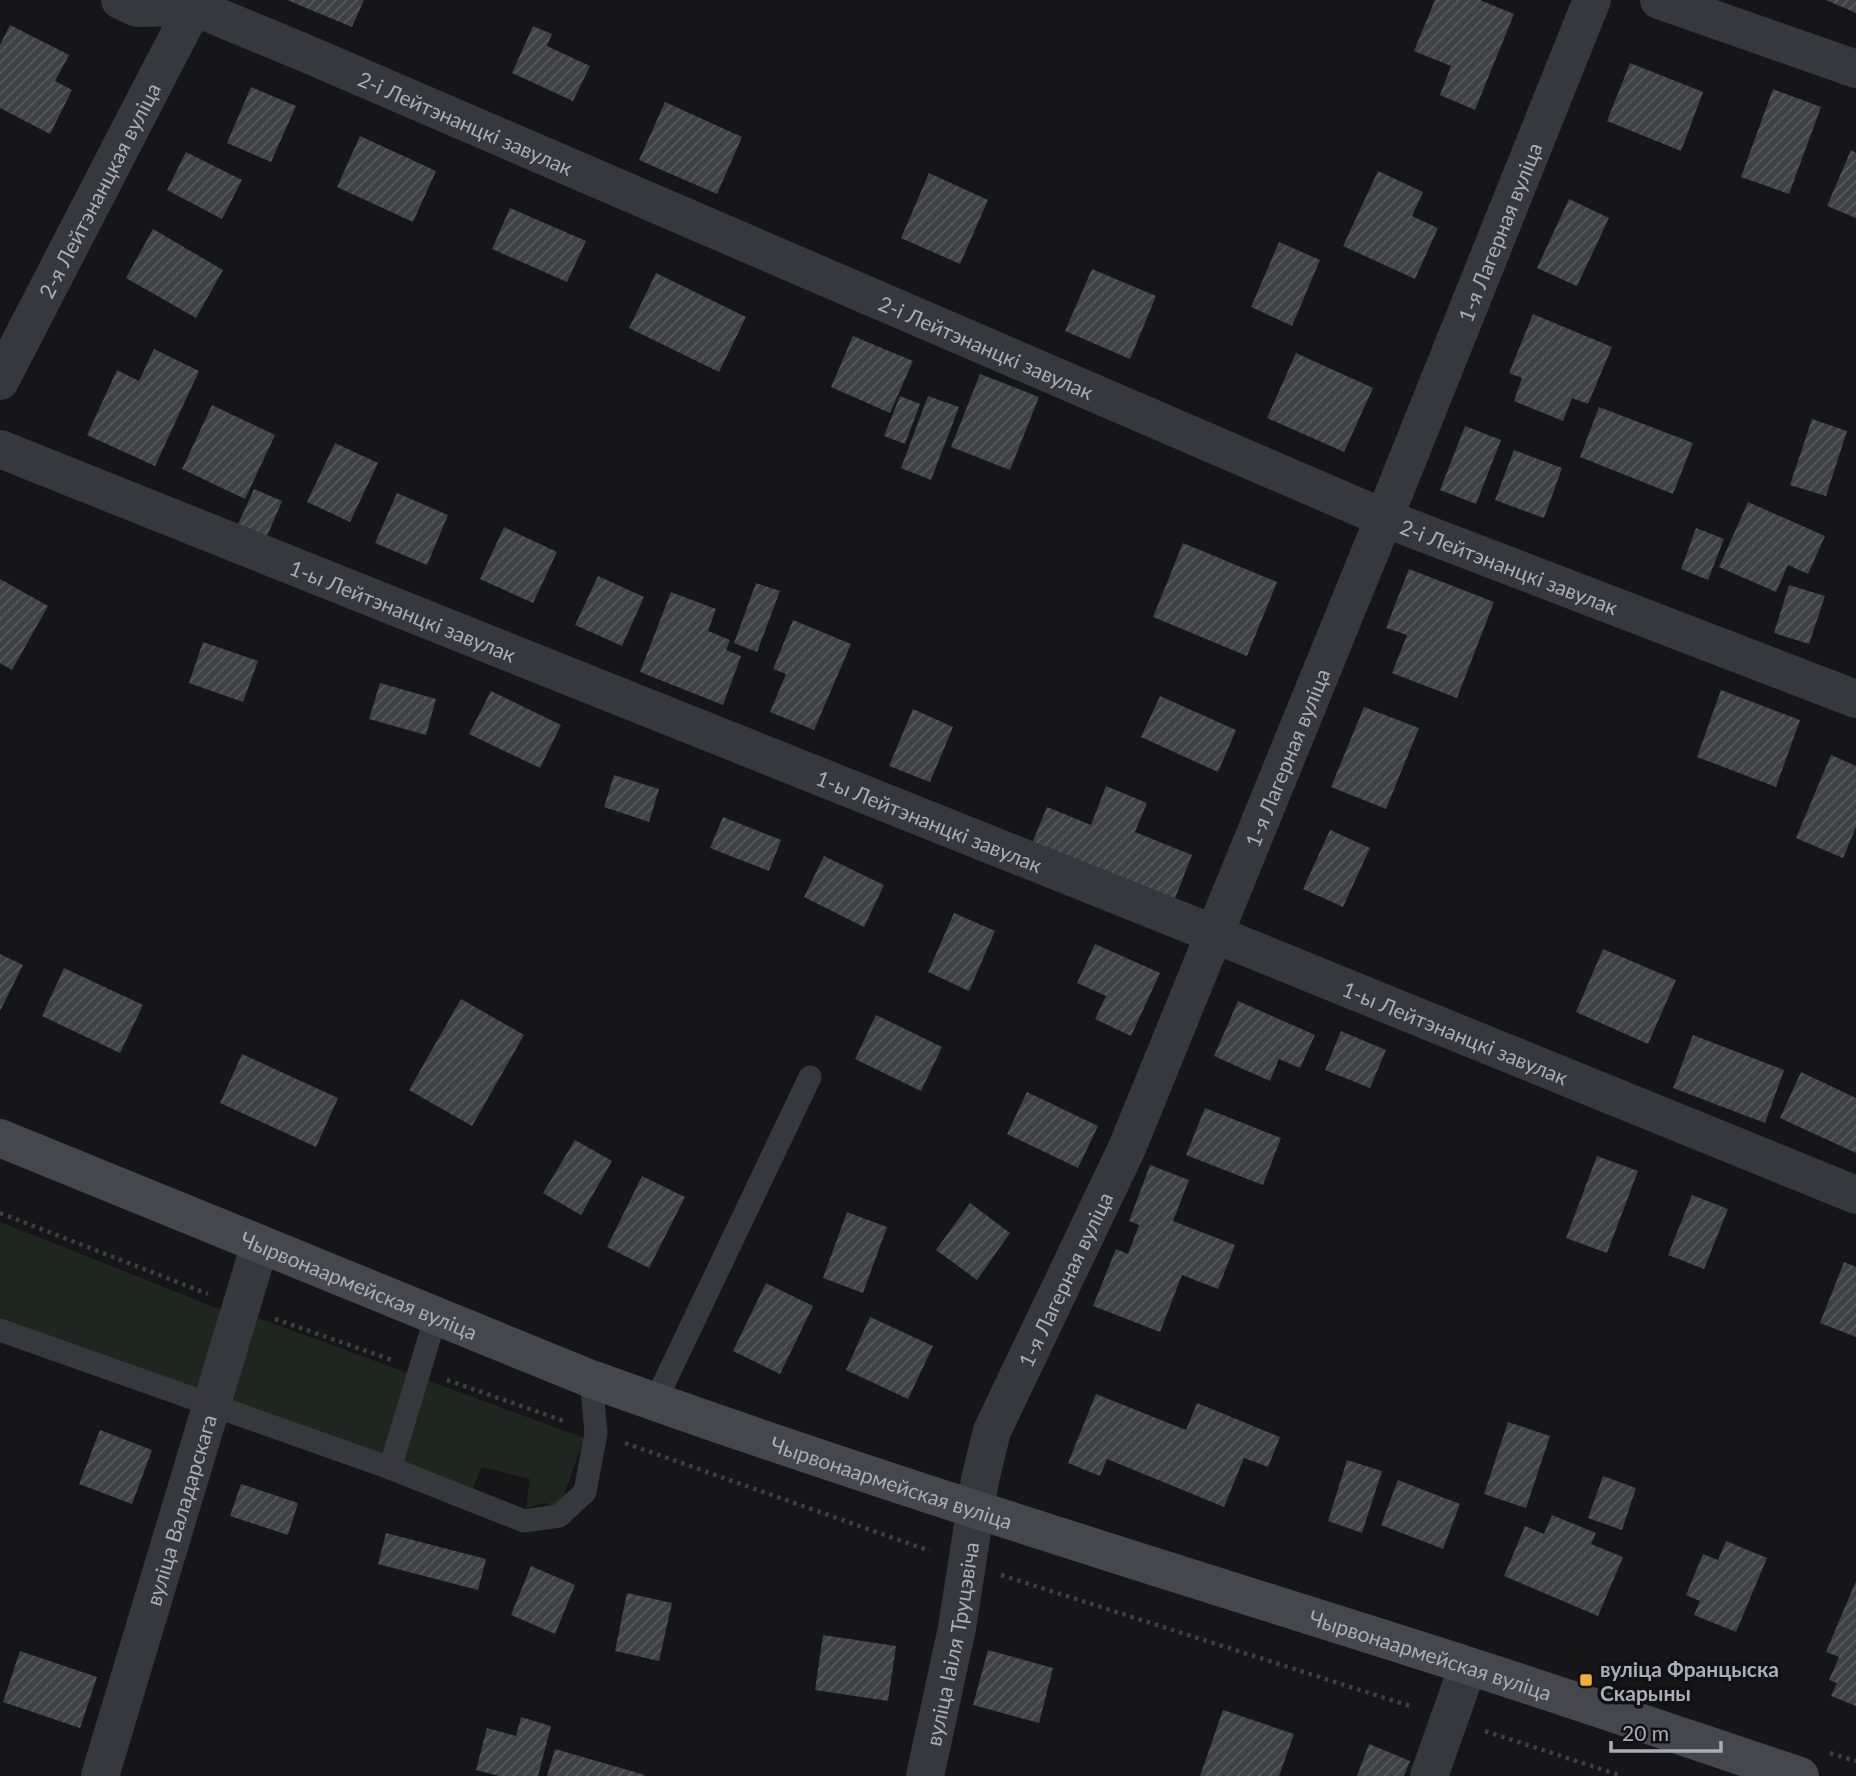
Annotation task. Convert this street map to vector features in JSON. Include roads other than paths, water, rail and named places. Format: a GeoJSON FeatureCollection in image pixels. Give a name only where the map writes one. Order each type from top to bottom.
{"type":"FeatureCollection","features":[{"type":"Feature","properties":{"kind":"main road","name":"Чырвонаармейская вуліца"},"geometry":{"type":"LineString","coordinates":[[0,1138],[591,1379],[655,1402],[976,1511],[1468,1666],[1800,1776]]}},
{"type":"Feature","properties":{"kind":"street","name":"2-і Лейтэнанцкі завулак"},"geometry":{"type":"LineString","coordinates":[[120,0],[137,8],[195,4],[1384,518],[1856,699]]}},
{"type":"Feature","properties":{"kind":"street","name":"1-я Лагерная вуліца"},"geometry":{"type":"LineString","coordinates":[[976,1511],[979,1480],[992,1431],[1126,1148],[1384,518],[1592,0]]}},
{"type":"Feature","properties":{"kind":"street"},"geometry":{"type":"LineString","coordinates":[[1659,0],[1856,69]]}},
{"type":"Feature","properties":{"kind":"street","name":"2-я Лейтэнанцкая вуліца"},"geometry":{"type":"LineString","coordinates":[[0,381],[195,4]]}},
{"type":"Feature","properties":{"kind":"street","name":"1-ы Лейтэнанцкі завулак"},"geometry":{"type":"LineString","coordinates":[[0,449],[1213,934],[1856,1195]]}},
{"type":"Feature","properties":{"kind":"street","name":"вуліца Валадарскага"},"geometry":{"type":"LineString","coordinates":[[100,1776],[260,1244]]}},
{"type":"Feature","properties":{"kind":"street","name":"вуліца Іаіля Труцэвіча"},"geometry":{"type":"LineString","coordinates":[[925,1776],[968,1564],[976,1511]]}},
{"type":"Feature","properties":{"kind":"street"},"geometry":{"type":"LineString","coordinates":[[1429,1776],[1468,1666]]}},
{"type":"Feature","properties":{"kind":"lane"},"geometry":{"type":"LineString","coordinates":[[655,1402],[810,1077]]}},
{"type":"Feature","properties":{"kind":"lane"},"geometry":{"type":"LineString","coordinates":[[390,1468],[436,1316]]}},
{"type":"Feature","properties":{"kind":"lane"},"geometry":{"type":"LineString","coordinates":[[0,1330],[390,1468],[524,1521],[559,1516],[585,1492],[596,1433],[591,1379]]}},
{"type":"Feature","properties":{"kind":"place","name":"вуліца Францыска Скарыны"},"geometry":{"type":"Point","coordinates":[1586,1680]}}]}
